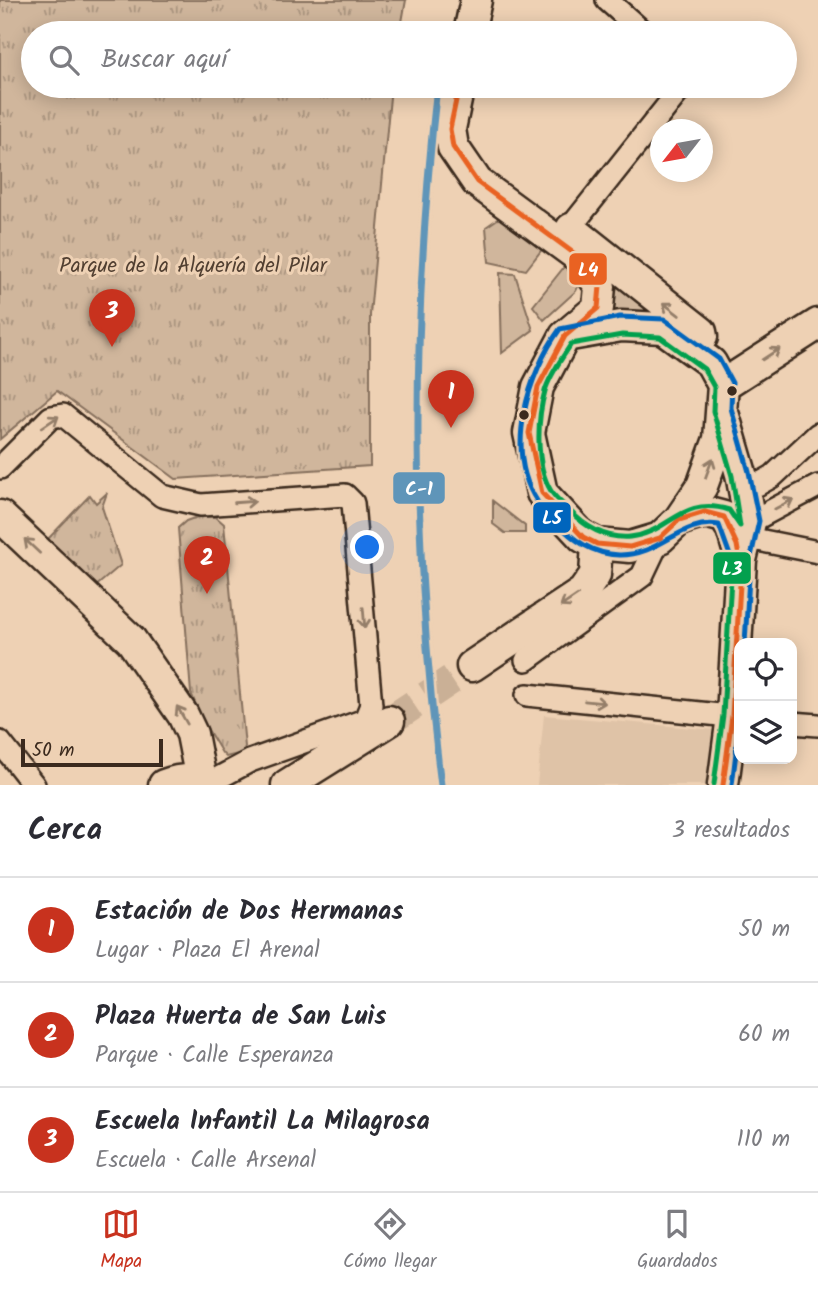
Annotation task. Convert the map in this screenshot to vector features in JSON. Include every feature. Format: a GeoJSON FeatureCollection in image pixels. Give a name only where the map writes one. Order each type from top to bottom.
{"type":"FeatureCollection","features":[{"type":"Feature","properties":{"kind":"street"},"geometry":{"type":"LineString","coordinates":[[472,21],[476,0]]}},
{"type":"Feature","properties":{"kind":"street"},"geometry":{"type":"LineString","coordinates":[[607,0],[631,21]]}},
{"type":"Feature","properties":{"kind":"street"},"geometry":{"type":"LineString","coordinates":[[456,98],[450,129],[453,147],[477,182],[579,257],[600,286],[597,309],[565,336],[538,387],[529,433],[542,493],[583,537],[597,544],[631,547],[705,512],[724,517],[733,529],[747,540],[818,552]]}},
{"type":"Feature","properties":{"kind":"street"},"geometry":{"type":"LineString","coordinates":[[570,228],[673,98]]}},
{"type":"Feature","properties":{"kind":"street"},"geometry":{"type":"LineString","coordinates":[[450,129],[466,149],[701,332],[741,474],[747,540],[736,701]]}},
{"type":"Feature","properties":{"kind":"street"},"geometry":{"type":"LineString","coordinates":[[718,385],[818,324]]}},
{"type":"Feature","properties":{"kind":"street"},"geometry":{"type":"LineString","coordinates":[[526,660],[642,576],[669,529],[702,486],[719,439],[718,385],[663,328],[621,326],[565,336]]}},
{"type":"Feature","properties":{"kind":"street"},"geometry":{"type":"LineString","coordinates":[[0,468],[51,417],[63,415],[162,496],[201,505],[345,495],[354,503],[372,705],[365,720],[250,761],[207,783],[182,779],[164,785]]}},
{"type":"Feature","properties":{"kind":"street"},"geometry":{"type":"LineString","coordinates":[[741,474],[757,485],[773,476],[818,433]]}},
{"type":"Feature","properties":{"kind":"street"},"geometry":{"type":"LineString","coordinates":[[747,540],[818,486]]}},
{"type":"Feature","properties":{"kind":"street"},"geometry":{"type":"LineString","coordinates":[[0,516],[131,640],[183,715],[192,734],[207,783]]}},
{"type":"Feature","properties":{"kind":"street"},"geometry":{"type":"LineString","coordinates":[[472,667],[583,592],[595,575],[597,544]]}},
{"type":"Feature","properties":{"kind":"street"},"geometry":{"type":"LineString","coordinates":[[527,695],[734,717]]}},
{"type":"Feature","properties":{"kind":"street"},"geometry":{"type":"LineString","coordinates":[[287,785],[389,721]]}},
{"type":"Feature","properties":{"kind":"street"},"geometry":{"type":"LineString","coordinates":[[723,785],[734,723]]}},
{"type":"Feature","properties":{"kind":"street"},"geometry":{"type":"LineString","coordinates":[[797,723],[818,725]]}},
{"type":"Feature","properties":{"kind":"street"},"geometry":{"type":"LineString","coordinates":[[0,741],[34,785]]}},
{"type":"Feature","properties":{"kind":"shaded area"},"geometry":{"type":"Polygon","coordinates":[[[544,715],[715,730],[709,785],[537,785],[544,715]]]}},
{"type":"Feature","properties":{"kind":"green space","name":"Parque de la Alquería del Pilar"},"geometry":{"type":"Polygon","coordinates":[[[0,0],[406,0],[402,21],[21,21],[21,98],[390,98],[370,315],[370,466],[176,479],[57,391],[0,439],[0,0]]]}},
{"type":"Feature","properties":{"kind":"green space"},"geometry":{"type":"Polygon","coordinates":[[[512,215],[547,243],[526,270],[489,262],[486,227],[499,218],[512,215]]]}},
{"type":"Feature","properties":{"kind":"green space"},"geometry":{"type":"Polygon","coordinates":[[[568,262],[582,278],[576,291],[544,320],[533,306],[568,262]]]}},
{"type":"Feature","properties":{"kind":"green space"},"geometry":{"type":"Polygon","coordinates":[[[608,272],[670,315],[602,319],[608,272]]]}},
{"type":"Feature","properties":{"kind":"green space"},"geometry":{"type":"Polygon","coordinates":[[[500,273],[515,274],[533,330],[502,353],[500,273]]]}},
{"type":"Feature","properties":{"kind":"green space"},"geometry":{"type":"Polygon","coordinates":[[[107,493],[102,507],[121,565],[94,588],[47,540],[90,495],[96,503],[107,493]]]}},
{"type":"Feature","properties":{"kind":"green space"},"geometry":{"type":"Polygon","coordinates":[[[493,501],[525,526],[525,533],[505,533],[493,524],[493,501]]]}},
{"type":"Feature","properties":{"kind":"green space"},"geometry":{"type":"Polygon","coordinates":[[[200,516],[216,517],[224,524],[245,747],[242,753],[226,757],[202,720],[191,693],[178,528],[186,521],[200,516]]]}},
{"type":"Feature","properties":{"kind":"tunnel"},"geometry":{"type":"LineString","coordinates":[[389,721],[472,666]]}},
{"type":"Feature","properties":{"kind":"transit line","name":"C-1"},"geometry":{"type":"LineString","coordinates":[[436,98],[422,262],[418,435],[424,609],[441,785]]}},
{"type":"Feature","properties":{"kind":"transit line","name":"L4"},"geometry":{"type":"LineString","coordinates":[[456,98],[450,129],[453,147],[477,182],[579,257],[600,286],[598,308],[565,336],[538,387],[529,433],[542,493],[583,537],[597,544],[630,547],[660,538],[679,520],[705,512],[724,517],[737,545],[741,568],[732,716],[723,785]]}},
{"type":"Feature","properties":{"kind":"transit line","name":"L5"},"geometry":{"type":"LineString","coordinates":[[732,561],[719,525],[693,527],[634,554],[609,554],[576,540],[539,504],[527,481],[521,436],[524,413],[538,367],[560,329],[620,317],[664,319],[719,359],[732,383],[731,408],[759,521],[750,561],[745,638]]}},
{"type":"Feature","properties":{"kind":"transit line","name":"L3"},"geometry":{"type":"LineString","coordinates":[[622,335],[660,337],[704,369],[714,387],[713,411],[732,476],[740,526],[729,510],[699,507],[644,534],[630,537],[612,536],[596,531],[582,522],[551,491],[542,468],[539,442],[542,402],[550,379],[571,344],[622,335]]}},
{"type":"Feature","properties":{"kind":"transit line","name":"L3"},"geometry":{"type":"LineString","coordinates":[[714,784],[723,715],[732,561]]}},
{"type":"Feature","properties":{"kind":"transit line","name":"L5"},"geometry":{"type":"LineString","coordinates":[[732,785],[735,764]]}},
{"type":"Feature","properties":{"kind":"place","name":"Escuela Infantil La Milagrosa"},"geometry":{"type":"Point","coordinates":[112,347]}},
{"type":"Feature","properties":{"kind":"place","name":"Estación de Dos Hermanas"},"geometry":{"type":"Point","coordinates":[451,428]}},
{"type":"Feature","properties":{"kind":"place","name":"Plaza Huerta de San Luis"},"geometry":{"type":"Point","coordinates":[207,594]}}]}
